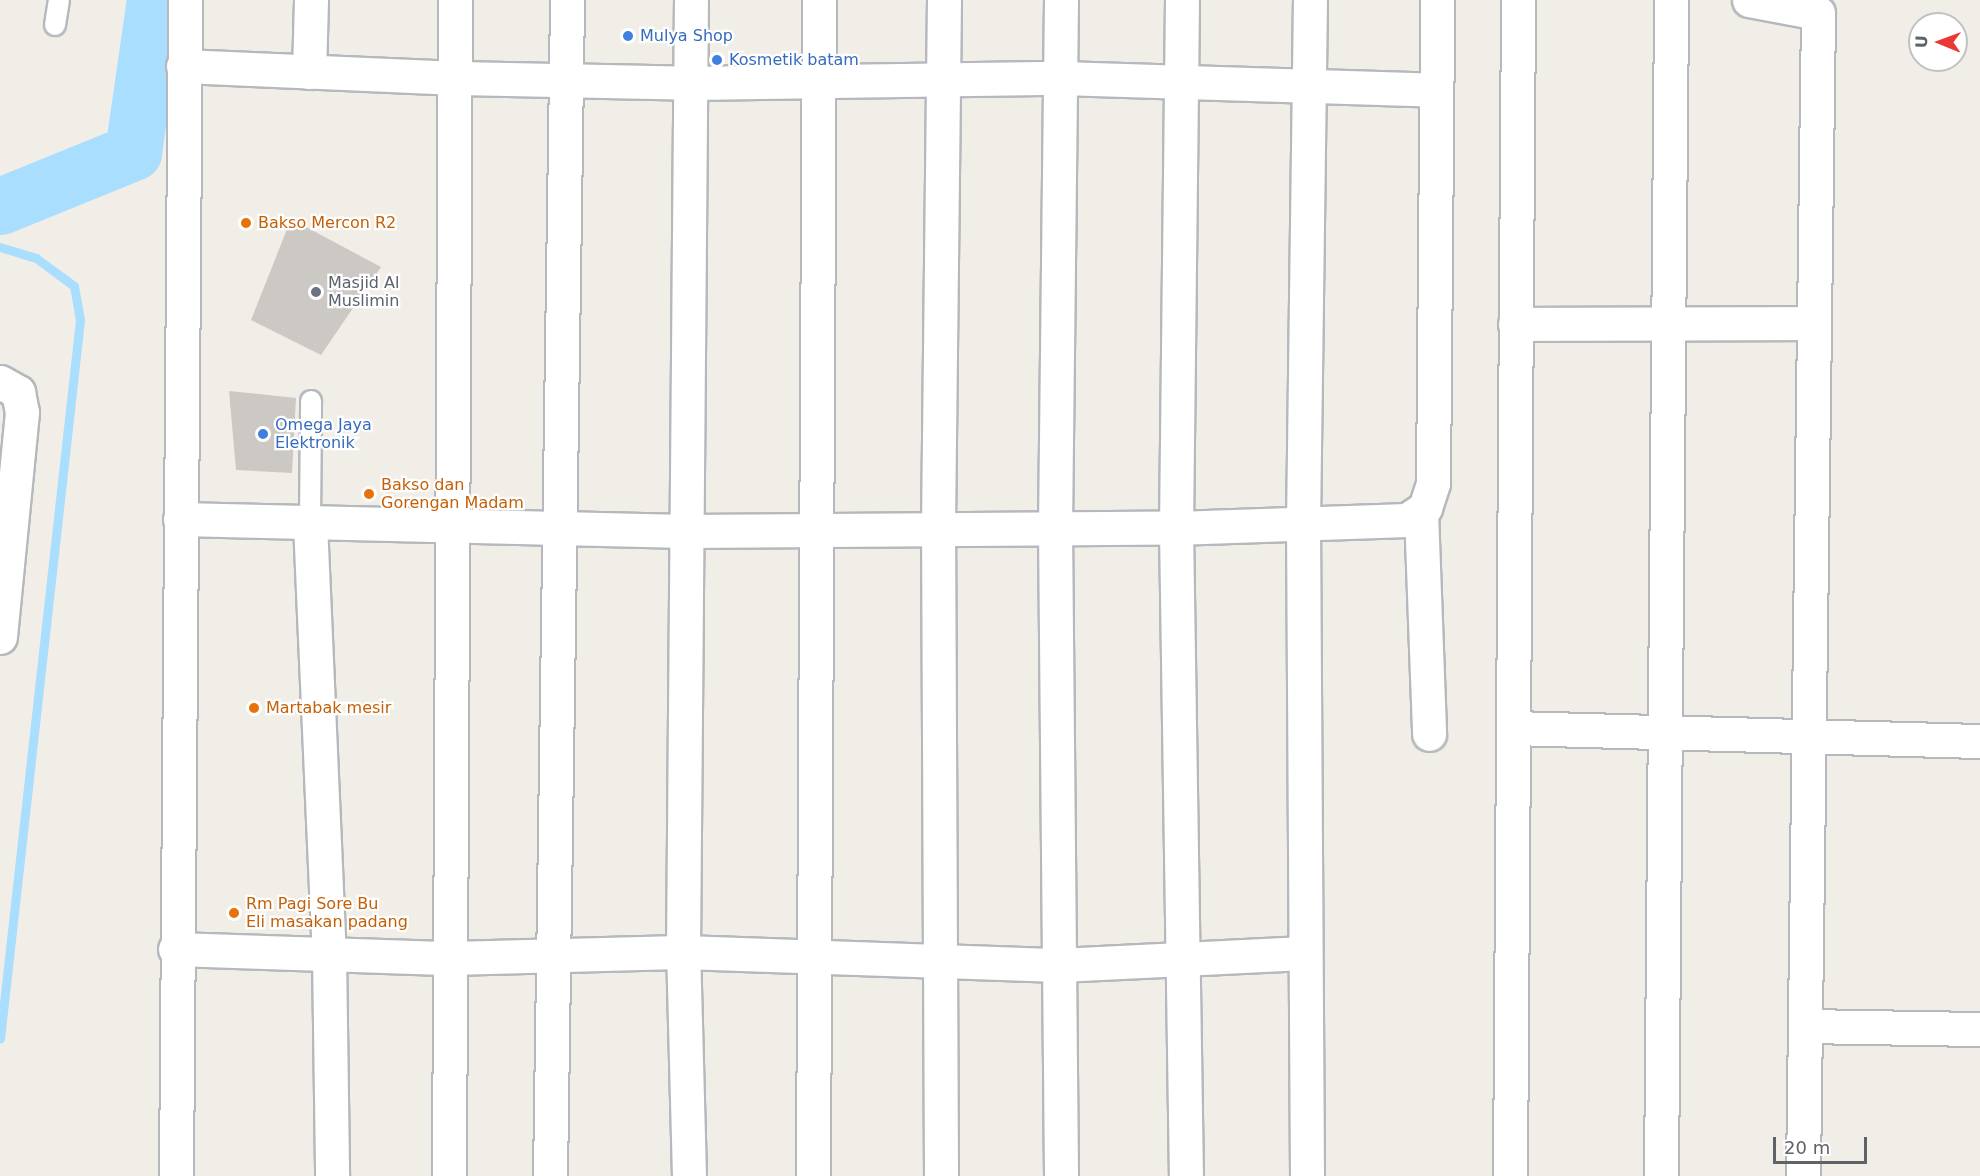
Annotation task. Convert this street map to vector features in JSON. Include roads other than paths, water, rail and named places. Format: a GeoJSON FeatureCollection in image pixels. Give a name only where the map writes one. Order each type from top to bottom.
{"type":"FeatureCollection","features":[{"type":"Feature","properties":{"kind":"street"},"geometry":{"type":"LineString","coordinates":[[176,1176],[175,949],[185,0]]}},
{"type":"Feature","properties":{"kind":"street"},"geometry":{"type":"LineString","coordinates":[[309,72],[310,0]]}},
{"type":"Feature","properties":{"kind":"street"},"geometry":{"type":"LineString","coordinates":[[449,1176],[458,78],[455,0]]}},
{"type":"Feature","properties":{"kind":"street"},"geometry":{"type":"LineString","coordinates":[[550,1176],[563,76],[567,0]]}},
{"type":"Feature","properties":{"kind":"street"},"geometry":{"type":"LineString","coordinates":[[688,1176],[683,952],[691,0]]}},
{"type":"Feature","properties":{"kind":"street"},"geometry":{"type":"LineString","coordinates":[[813,1176],[810,956],[819,0]]}},
{"type":"Feature","properties":{"kind":"street"},"geometry":{"type":"LineString","coordinates":[[941,1176],[938,527],[944,0]]}},
{"type":"Feature","properties":{"kind":"street"},"geometry":{"type":"LineString","coordinates":[[1061,0],[1055,528],[1061,1176]]}},
{"type":"Feature","properties":{"kind":"street"},"geometry":{"type":"LineString","coordinates":[[1182,0],[1183,83],[1176,528],[1186,956],[1186,1176]]}},
{"type":"Feature","properties":{"kind":"street"},"geometry":{"type":"LineString","coordinates":[[1307,1176],[1303,525],[1310,0]]}},
{"type":"Feature","properties":{"kind":"street"},"geometry":{"type":"LineString","coordinates":[[1429,734],[1421,512],[1433,483],[1435,423],[1437,0]]}},
{"type":"Feature","properties":{"kind":"street"},"geometry":{"type":"LineString","coordinates":[[1510,1176],[1518,0]]}},
{"type":"Feature","properties":{"kind":"street"},"geometry":{"type":"LineString","coordinates":[[1661,1176],[1671,0]]}},
{"type":"Feature","properties":{"kind":"street"},"geometry":{"type":"LineString","coordinates":[[1749,0],[1818,13],[1803,1176]]}},
{"type":"Feature","properties":{"kind":"street"},"geometry":{"type":"LineString","coordinates":[[183,66],[458,78],[563,76],[690,82],[819,77],[942,80],[1060,78],[1436,90]]}},
{"type":"Feature","properties":{"kind":"street"},"geometry":{"type":"LineString","coordinates":[[1515,324],[1814,323]]}},
{"type":"Feature","properties":{"kind":"street"},"geometry":{"type":"LineString","coordinates":[[0,382],[18,392],[22,412],[0,637]]}},
{"type":"Feature","properties":{"kind":"street"},"geometry":{"type":"LineString","coordinates":[[180,519],[686,531],[1303,525],[1407,520],[1421,512]]}},
{"type":"Feature","properties":{"kind":"street"},"geometry":{"type":"LineString","coordinates":[[310,523],[329,953],[332,1176]]}},
{"type":"Feature","properties":{"kind":"street"},"geometry":{"type":"LineString","coordinates":[[1513,728],[1980,741]]}},
{"type":"Feature","properties":{"kind":"street"},"geometry":{"type":"LineString","coordinates":[[175,949],[451,958],[683,952],[940,959],[1059,965],[1186,956],[1304,953]]}},
{"type":"Feature","properties":{"kind":"street"},"geometry":{"type":"LineString","coordinates":[[1805,1026],[1980,1029]]}},
{"type":"Feature","properties":{"kind":"lane"},"geometry":{"type":"LineString","coordinates":[[55,25],[59,0]]}},
{"type":"Feature","properties":{"kind":"lane"},"geometry":{"type":"LineString","coordinates":[[310,523],[311,401]]}},
{"type":"Feature","properties":{"kind":"waterway"},"geometry":{"type":"LineString","coordinates":[[0,206],[133,152],[155,0]]}},
{"type":"Feature","properties":{"kind":"waterway"},"geometry":{"type":"LineString","coordinates":[[0,247],[36,258],[74,286],[80,320],[0,1039]]}},
{"type":"Feature","properties":{"kind":"place","name":"Mulya Shop"},"geometry":{"type":"Point","coordinates":[628,36]}},
{"type":"Feature","properties":{"kind":"place","name":"Kosmetik batam"},"geometry":{"type":"Point","coordinates":[717,60]}},
{"type":"Feature","properties":{"kind":"place","name":"Bakso Mercon R2"},"geometry":{"type":"Point","coordinates":[246,223]}},
{"type":"Feature","properties":{"kind":"place","name":"Masjid Al Muslimin"},"geometry":{"type":"Point","coordinates":[316,292]}},
{"type":"Feature","properties":{"kind":"place","name":"Omega Jaya Elektronik"},"geometry":{"type":"Point","coordinates":[263,434]}},
{"type":"Feature","properties":{"kind":"place","name":"Bakso dan Gorengan Madam"},"geometry":{"type":"Point","coordinates":[369,494]}},
{"type":"Feature","properties":{"kind":"place","name":"Martabak mesir"},"geometry":{"type":"Point","coordinates":[254,708]}},
{"type":"Feature","properties":{"kind":"place","name":"Rm Pagi Sore Bu Eli masakan padang"},"geometry":{"type":"Point","coordinates":[234,913]}}]}
